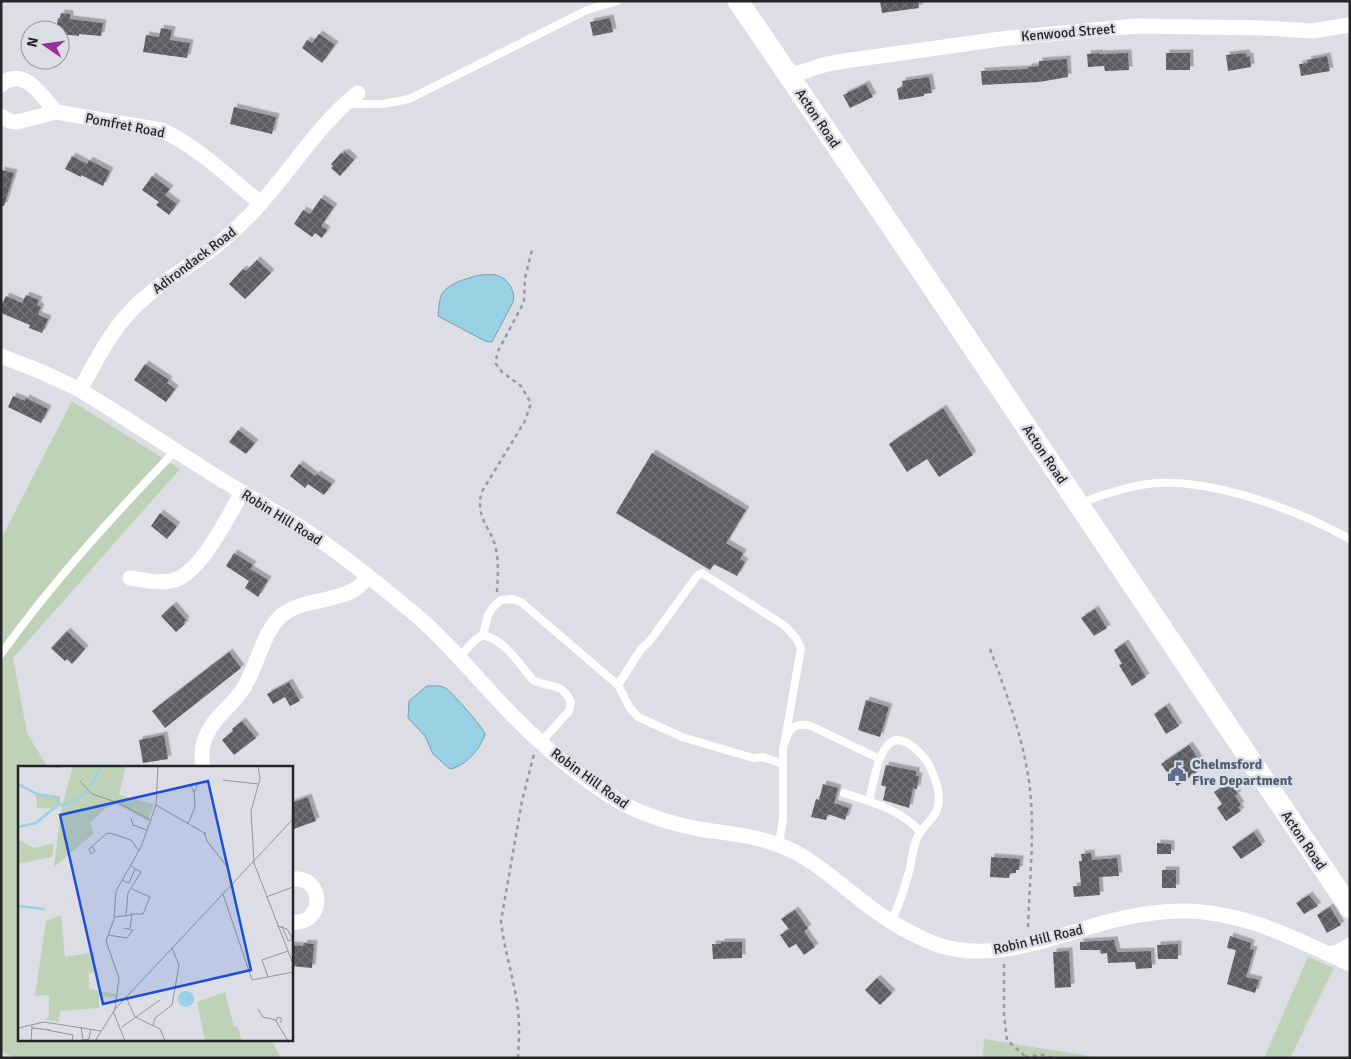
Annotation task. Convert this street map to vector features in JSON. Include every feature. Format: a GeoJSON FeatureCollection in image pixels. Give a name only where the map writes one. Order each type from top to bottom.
{"type":"FeatureCollection","features":[{"type":"Feature","properties":{"kind":"main road","name":"Acton Road"},"geometry":{"type":"LineString","coordinates":[[738,1],[1347,897]]}},
{"type":"Feature","properties":{"kind":"street","name":"Kenwood Street"},"geometry":{"type":"LineString","coordinates":[[790,76],[826,64],[871,57],[1008,38],[1137,26],[1266,28],[1312,31],[1350,24]]}},
{"type":"Feature","properties":{"kind":"street"},"geometry":{"type":"LineString","coordinates":[[1,85],[13,78],[28,81],[56,112]]}},
{"type":"Feature","properties":{"kind":"street","name":"Adirondack Road"},"geometry":{"type":"LineString","coordinates":[[80,390],[114,330],[136,306],[148,295],[221,242],[260,204],[305,146],[344,104],[358,93]]}},
{"type":"Feature","properties":{"kind":"street","name":"Pomfret Road"},"geometry":{"type":"LineString","coordinates":[[1,116],[10,121],[17,122],[56,112],[161,130],[173,135],[197,152],[260,204]]}},
{"type":"Feature","properties":{"kind":"street","name":"Robin Hill Road"},"geometry":{"type":"LineString","coordinates":[[1,356],[42,372],[80,390],[307,532],[423,621],[541,742],[608,794],[636,810],[666,822],[779,844],[824,870],[861,900],[903,929],[943,946],[971,951],[1004,949],[1126,918],[1185,911],[1222,915],[1252,922],[1300,940],[1350,964]]}},
{"type":"Feature","properties":{"kind":"street"},"geometry":{"type":"LineString","coordinates":[[130,578],[170,581],[184,575],[209,548],[242,492]]}},
{"type":"Feature","properties":{"kind":"street"},"geometry":{"type":"LineString","coordinates":[[203,766],[202,746],[206,735],[212,724],[242,692],[270,630],[279,617],[293,608],[354,590],[368,577]]}},
{"type":"Feature","properties":{"kind":"street"},"geometry":{"type":"LineString","coordinates":[[292,879],[302,879],[309,883],[314,888],[317,896],[317,903],[311,916],[305,921],[292,922]]}},
{"type":"Feature","properties":{"kind":"street"},"geometry":{"type":"LineString","coordinates":[[1329,954],[1340,951],[1350,944]]}},
{"type":"Feature","properties":{"kind":"lane"},"geometry":{"type":"LineString","coordinates":[[344,104],[383,104],[409,99],[587,10],[617,1]]}},
{"type":"Feature","properties":{"kind":"lane"},"geometry":{"type":"LineString","coordinates":[[1,654],[37,607],[104,527],[176,450]]}},
{"type":"Feature","properties":{"kind":"lane"},"geometry":{"type":"LineString","coordinates":[[1080,506],[1098,497],[1146,484],[1172,483],[1203,486],[1258,500],[1295,513],[1350,539]]}},
{"type":"Feature","properties":{"kind":"lane"},"geometry":{"type":"LineString","coordinates":[[618,685],[641,649],[649,642],[697,576],[702,572],[785,626],[796,638],[801,648],[785,740],[782,820],[779,844]]}},
{"type":"Feature","properties":{"kind":"lane"},"geometry":{"type":"LineString","coordinates":[[459,657],[483,635],[488,615],[497,603],[501,600],[512,599],[521,602],[618,685],[630,708],[638,716],[653,725],[682,737],[753,758],[763,757],[783,764]]}},
{"type":"Feature","properties":{"kind":"lane"},"geometry":{"type":"LineString","coordinates":[[483,635],[492,637],[502,645],[532,680],[560,687],[568,696],[571,702],[568,711],[541,742]]}},
{"type":"Feature","properties":{"kind":"lane"},"geometry":{"type":"LineString","coordinates":[[785,740],[793,728],[798,724],[804,724],[818,728],[880,759]]}},
{"type":"Feature","properties":{"kind":"lane"},"geometry":{"type":"LineString","coordinates":[[869,800],[880,759],[891,742],[903,740],[926,760],[937,789],[938,806],[932,820],[921,832],[915,845],[902,897],[891,921]]}},
{"type":"Feature","properties":{"kind":"lane"},"geometry":{"type":"LineString","coordinates":[[844,793],[869,800],[908,819],[921,832]]}},
{"type":"Feature","properties":{"kind":"path"},"geometry":{"type":"LineString","coordinates":[[497,603],[499,566],[494,544],[483,522],[479,505],[481,493],[525,421],[531,403],[521,386],[502,372],[496,364],[497,353],[524,302],[525,278],[532,250]]}},
{"type":"Feature","properties":{"kind":"path"},"geometry":{"type":"LineString","coordinates":[[990,649],[1010,702],[1028,781],[1032,818],[1029,944]]}},
{"type":"Feature","properties":{"kind":"path"},"geometry":{"type":"LineString","coordinates":[[518,1058],[518,1004],[503,940],[501,921],[522,801],[535,750],[541,742]]}},
{"type":"Feature","properties":{"kind":"path"},"geometry":{"type":"LineString","coordinates":[[1004,949],[1004,1015],[1007,1040],[1025,1057],[1043,1055],[1053,1058]]}},
{"type":"Feature","properties":{"kind":"green space"},"geometry":{"type":"Polygon","coordinates":[[[72,401],[180,469],[13,658],[27,733],[47,766],[18,766],[18,1042],[272,1042],[281,1058],[16,1058],[1,1052],[1,539],[72,401]]]}},
{"type":"Feature","properties":{"kind":"green space"},"geometry":{"type":"Polygon","coordinates":[[[1308,957],[1334,968],[1290,1058],[1264,1058],[1308,957]]]}},
{"type":"Feature","properties":{"kind":"green space"},"geometry":{"type":"Polygon","coordinates":[[[984,1039],[1102,1058],[983,1058],[984,1039]]]}},
{"type":"Feature","properties":{"kind":"water"},"geometry":{"type":"Polygon","coordinates":[[[480,275],[494,275],[504,279],[512,289],[514,298],[492,342],[485,341],[438,316],[440,298],[444,291],[453,284],[480,275]]]}},
{"type":"Feature","properties":{"kind":"water"},"geometry":{"type":"Polygon","coordinates":[[[427,686],[440,686],[447,689],[474,718],[485,734],[472,756],[462,764],[450,769],[433,754],[425,736],[408,718],[409,701],[427,686]]]}},
{"type":"Feature","properties":{"kind":"building"},"geometry":{"type":"Polygon","coordinates":[[[880,1],[918,1],[919,8],[882,13],[880,1]]]}},
{"type":"Feature","properties":{"kind":"building"},"geometry":{"type":"Polygon","coordinates":[[[61,13],[70,14],[70,19],[103,23],[101,36],[70,35],[70,20],[58,20],[61,13]]]}},
{"type":"Feature","properties":{"kind":"building"},"geometry":{"type":"Polygon","coordinates":[[[610,18],[613,32],[593,36],[590,22],[610,18]]]}},
{"type":"Feature","properties":{"kind":"building"},"geometry":{"type":"Polygon","coordinates":[[[161,28],[172,30],[170,40],[190,43],[187,58],[143,52],[146,35],[159,37],[161,28]]]}},
{"type":"Feature","properties":{"kind":"building"},"geometry":{"type":"Polygon","coordinates":[[[319,34],[335,45],[322,63],[302,48],[307,40],[312,43],[319,34]]]}},
{"type":"Feature","properties":{"kind":"building"},"geometry":{"type":"Polygon","coordinates":[[[1128,53],[1129,70],[1105,71],[1104,66],[1088,67],[1087,54],[1128,53]]]}},
{"type":"Feature","properties":{"kind":"building"},"geometry":{"type":"Polygon","coordinates":[[[1166,53],[1190,53],[1190,70],[1166,70],[1166,53]]]}},
{"type":"Feature","properties":{"kind":"building"},"geometry":{"type":"Polygon","coordinates":[[[1246,53],[1247,57],[1250,56],[1251,67],[1228,71],[1226,55],[1246,53]]]}},
{"type":"Feature","properties":{"kind":"building"},"geometry":{"type":"Polygon","coordinates":[[[1327,56],[1330,71],[1301,76],[1299,64],[1308,63],[1307,60],[1327,56]]]}},
{"type":"Feature","properties":{"kind":"building"},"geometry":{"type":"Polygon","coordinates":[[[1067,59],[1068,77],[1039,82],[982,85],[981,71],[1028,69],[1028,67],[1039,66],[1039,61],[1067,59]]]}},
{"type":"Feature","properties":{"kind":"building"},"geometry":{"type":"Polygon","coordinates":[[[929,77],[932,93],[899,100],[897,89],[903,86],[902,81],[929,77]]]}},
{"type":"Feature","properties":{"kind":"building"},"geometry":{"type":"Polygon","coordinates":[[[866,84],[873,97],[850,108],[843,95],[866,84]]]}},
{"type":"Feature","properties":{"kind":"building"},"geometry":{"type":"Polygon","coordinates":[[[234,107],[276,117],[272,134],[230,124],[234,107]]]}},
{"type":"Feature","properties":{"kind":"building"},"geometry":{"type":"Polygon","coordinates":[[[345,152],[354,160],[340,176],[331,168],[333,166],[331,164],[341,153],[345,152]]]}},
{"type":"Feature","properties":{"kind":"building"},"geometry":{"type":"Polygon","coordinates":[[[72,156],[87,164],[89,160],[110,171],[103,186],[65,169],[72,156]]]}},
{"type":"Feature","properties":{"kind":"building"},"geometry":{"type":"Polygon","coordinates":[[[1,170],[14,173],[4,206],[1,206],[1,170]]]}},
{"type":"Feature","properties":{"kind":"building"},"geometry":{"type":"Polygon","coordinates":[[[152,176],[170,189],[165,195],[177,204],[169,215],[156,205],[159,202],[142,190],[152,176]]]}},
{"type":"Feature","properties":{"kind":"building"},"geometry":{"type":"Polygon","coordinates":[[[321,198],[334,207],[321,226],[327,230],[322,238],[315,233],[312,237],[294,224],[303,210],[310,214],[321,198]]]}},
{"type":"Feature","properties":{"kind":"building"},"geometry":{"type":"Polygon","coordinates":[[[257,260],[271,273],[245,299],[229,284],[243,269],[246,271],[257,260]]]}},
{"type":"Feature","properties":{"kind":"building"},"geometry":{"type":"Polygon","coordinates":[[[26,295],[39,300],[37,305],[41,307],[38,315],[48,319],[42,333],[29,328],[30,325],[1,313],[1,306],[6,296],[22,303],[26,295]]]}},
{"type":"Feature","properties":{"kind":"building"},"geometry":{"type":"Polygon","coordinates":[[[145,364],[169,380],[167,383],[175,389],[166,402],[134,380],[145,364]]]}},
{"type":"Feature","properties":{"kind":"building"},"geometry":{"type":"Polygon","coordinates":[[[13,396],[25,401],[26,398],[48,409],[41,423],[8,407],[13,396]]]}},
{"type":"Feature","properties":{"kind":"building"},"geometry":{"type":"Polygon","coordinates":[[[943,408],[973,455],[939,477],[927,459],[907,472],[889,444],[943,408]]]}},
{"type":"Feature","properties":{"kind":"building"},"geometry":{"type":"Polygon","coordinates":[[[238,430],[255,443],[246,454],[229,442],[238,430]]]}},
{"type":"Feature","properties":{"kind":"building"},"geometry":{"type":"Polygon","coordinates":[[[652,453],[746,510],[726,543],[743,553],[740,559],[745,562],[737,576],[714,564],[710,570],[616,513],[652,453]]]}},
{"type":"Feature","properties":{"kind":"building"},"geometry":{"type":"Polygon","coordinates":[[[299,464],[315,476],[317,474],[332,484],[324,495],[308,484],[305,488],[290,476],[299,464]]]}},
{"type":"Feature","properties":{"kind":"building"},"geometry":{"type":"Polygon","coordinates":[[[160,513],[177,526],[167,539],[151,526],[160,513]]]}},
{"type":"Feature","properties":{"kind":"building"},"geometry":{"type":"Polygon","coordinates":[[[234,553],[253,565],[250,569],[268,580],[258,597],[245,588],[249,581],[226,566],[234,553]]]}},
{"type":"Feature","properties":{"kind":"building"},"geometry":{"type":"Polygon","coordinates":[[[173,605],[186,620],[185,624],[176,632],[161,616],[173,605]]]}},
{"type":"Feature","properties":{"kind":"building"},"geometry":{"type":"Polygon","coordinates":[[[1095,609],[1107,628],[1094,636],[1081,618],[1095,609]]]}},
{"type":"Feature","properties":{"kind":"building"},"geometry":{"type":"Polygon","coordinates":[[[67,631],[85,649],[72,664],[67,659],[65,661],[51,648],[67,631]]]}},
{"type":"Feature","properties":{"kind":"building"},"geometry":{"type":"Polygon","coordinates":[[[1125,643],[1146,677],[1132,686],[1119,665],[1122,664],[1114,650],[1125,643]]]}},
{"type":"Feature","properties":{"kind":"building"},"geometry":{"type":"Polygon","coordinates":[[[229,652],[241,668],[165,728],[152,711],[229,652]]]}},
{"type":"Feature","properties":{"kind":"building"},"geometry":{"type":"Polygon","coordinates":[[[289,682],[300,701],[290,706],[285,697],[273,704],[267,694],[289,682]]]}},
{"type":"Feature","properties":{"kind":"building"},"geometry":{"type":"Polygon","coordinates":[[[866,700],[889,707],[880,737],[858,730],[866,700]]]}},
{"type":"Feature","properties":{"kind":"building"},"geometry":{"type":"Polygon","coordinates":[[[1166,706],[1179,726],[1166,734],[1154,714],[1166,706]]]}},
{"type":"Feature","properties":{"kind":"building"},"geometry":{"type":"Polygon","coordinates":[[[242,721],[256,738],[234,755],[222,740],[242,721]]]}},
{"type":"Feature","properties":{"kind":"building"},"geometry":{"type":"Polygon","coordinates":[[[164,735],[168,759],[143,763],[139,740],[164,735]]]}},
{"type":"Feature","properties":{"kind":"building"},"geometry":{"type":"Polygon","coordinates":[[[1189,745],[1204,767],[1177,786],[1161,764],[1189,745]]]}},
{"type":"Feature","properties":{"kind":"building"},"geometry":{"type":"Polygon","coordinates":[[[886,765],[916,771],[916,776],[919,776],[917,789],[913,788],[909,808],[883,800],[886,787],[881,785],[886,765]]]}},
{"type":"Feature","properties":{"kind":"building"},"geometry":{"type":"Polygon","coordinates":[[[1230,782],[1238,794],[1235,796],[1241,805],[1238,807],[1241,811],[1226,821],[1217,808],[1222,804],[1214,792],[1230,782]]]}},
{"type":"Feature","properties":{"kind":"building"},"geometry":{"type":"Polygon","coordinates":[[[823,784],[838,788],[834,803],[849,808],[845,820],[828,814],[826,820],[811,817],[816,799],[819,800],[823,784]]]}},
{"type":"Feature","properties":{"kind":"building"},"geometry":{"type":"Polygon","coordinates":[[[308,797],[316,821],[292,830],[292,803],[308,797]]]}},
{"type":"Feature","properties":{"kind":"building"},"geometry":{"type":"Polygon","coordinates":[[[1254,832],[1262,845],[1241,859],[1232,847],[1254,832]]]}},
{"type":"Feature","properties":{"kind":"building"},"geometry":{"type":"Polygon","coordinates":[[[1157,843],[1171,844],[1171,854],[1157,854],[1157,843]]]}},
{"type":"Feature","properties":{"kind":"building"},"geometry":{"type":"Polygon","coordinates":[[[1091,853],[1092,860],[1117,858],[1119,876],[1099,877],[1100,895],[1074,897],[1073,886],[1081,886],[1079,861],[1082,861],[1081,854],[1091,853]]]}},
{"type":"Feature","properties":{"kind":"building"},"geometry":{"type":"Polygon","coordinates":[[[991,857],[1020,859],[1019,870],[1016,870],[1016,873],[1010,873],[1009,878],[990,877],[991,857]]]}},
{"type":"Feature","properties":{"kind":"building"},"geometry":{"type":"Polygon","coordinates":[[[1162,870],[1176,870],[1176,888],[1162,888],[1162,870]]]}},
{"type":"Feature","properties":{"kind":"building"},"geometry":{"type":"Polygon","coordinates":[[[1309,895],[1318,906],[1304,914],[1296,903],[1309,895]]]}},
{"type":"Feature","properties":{"kind":"building"},"geometry":{"type":"Polygon","coordinates":[[[1330,907],[1341,925],[1327,933],[1317,915],[1330,907]]]}},
{"type":"Feature","properties":{"kind":"building"},"geometry":{"type":"Polygon","coordinates":[[[795,910],[808,928],[804,931],[815,947],[804,955],[796,944],[789,948],[780,935],[789,929],[781,919],[795,910]]]}},
{"type":"Feature","properties":{"kind":"building"},"geometry":{"type":"Polygon","coordinates":[[[1230,936],[1251,943],[1250,949],[1254,950],[1246,977],[1259,980],[1255,993],[1227,984],[1236,950],[1227,948],[1230,936]]]}},
{"type":"Feature","properties":{"kind":"building"},"geometry":{"type":"Polygon","coordinates":[[[1114,940],[1117,952],[1151,951],[1152,968],[1136,969],[1135,962],[1108,963],[1107,953],[1101,954],[1100,950],[1080,950],[1080,942],[1114,940]]]}},
{"type":"Feature","properties":{"kind":"building"},"geometry":{"type":"Polygon","coordinates":[[[721,942],[742,942],[742,958],[713,959],[712,944],[721,944],[721,942]]]}},
{"type":"Feature","properties":{"kind":"building"},"geometry":{"type":"Polygon","coordinates":[[[304,943],[314,944],[312,968],[292,966],[292,945],[303,946],[304,943]]]}},
{"type":"Feature","properties":{"kind":"building"},"geometry":{"type":"Polygon","coordinates":[[[1178,944],[1178,959],[1158,959],[1157,945],[1178,944]]]}},
{"type":"Feature","properties":{"kind":"building"},"geometry":{"type":"Polygon","coordinates":[[[1069,951],[1071,987],[1055,988],[1053,952],[1069,951]]]}},
{"type":"Feature","properties":{"kind":"building"},"geometry":{"type":"Polygon","coordinates":[[[877,978],[892,993],[880,1005],[865,990],[877,978]]]}},
{"type":"Feature","properties":{"kind":"place","name":"Chelmsford Fire Department"},"geometry":{"type":"Point","coordinates":[1177,772]}}]}
